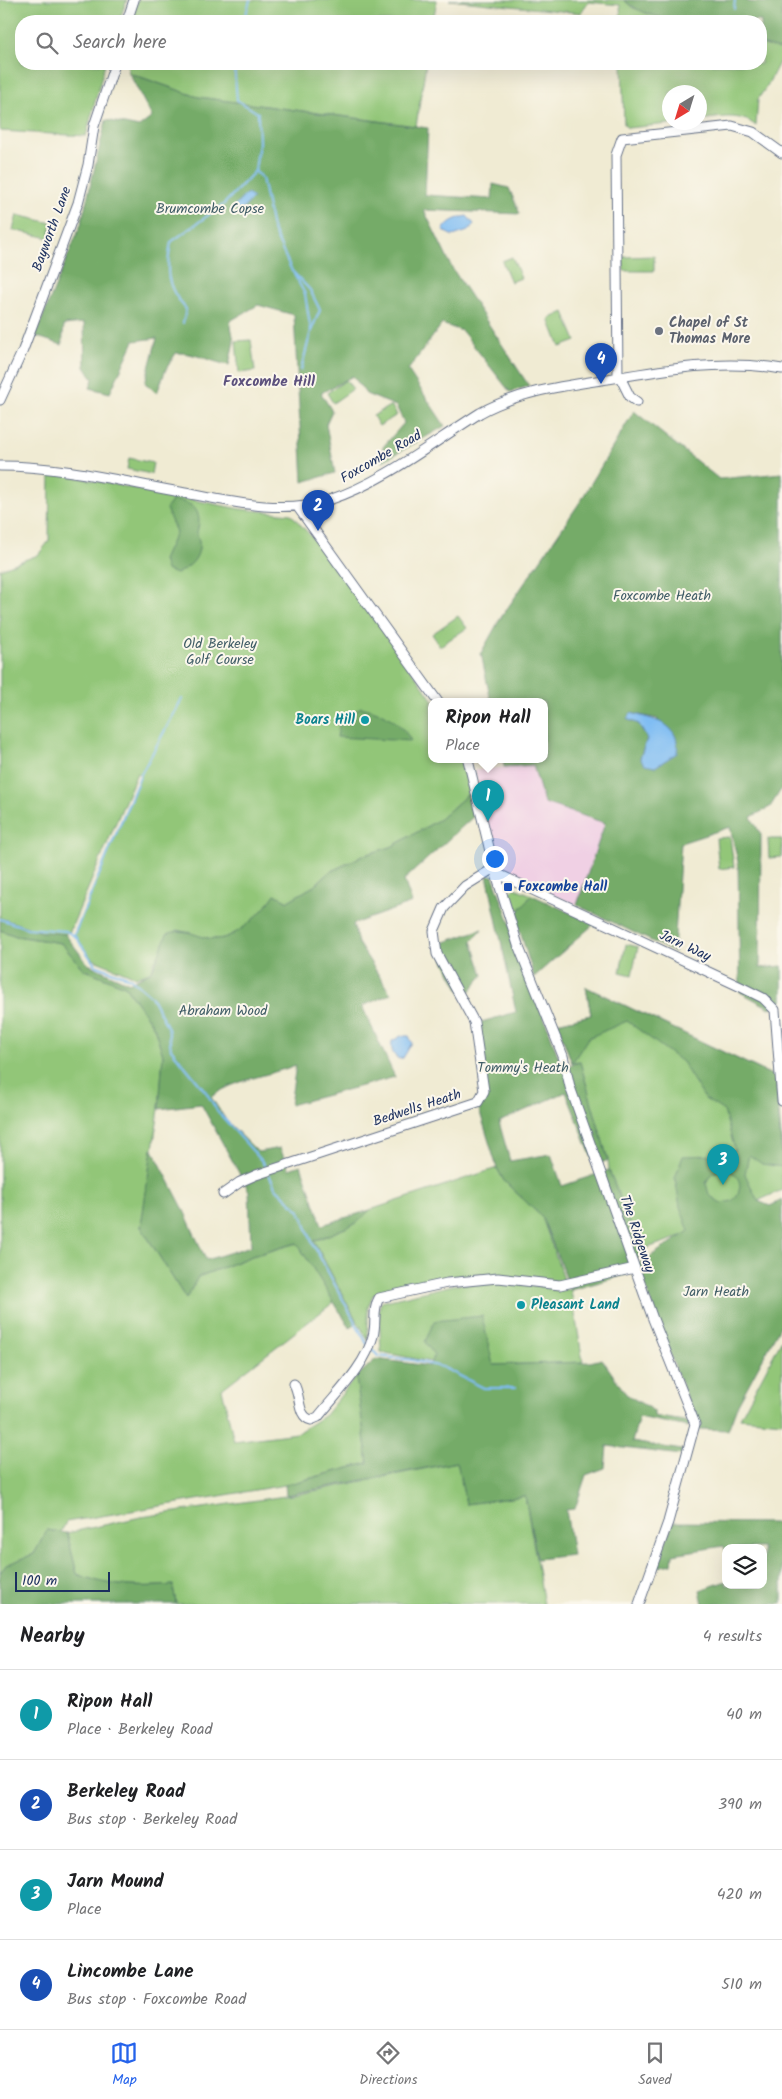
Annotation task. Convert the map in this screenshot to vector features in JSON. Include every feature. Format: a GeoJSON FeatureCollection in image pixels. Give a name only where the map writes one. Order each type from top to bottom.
{"type":"FeatureCollection","features":[{"type":"Feature","properties":{"kind":"street"},"geometry":{"type":"LineString","coordinates":[[130,15],[134,0]]}},
{"type":"Feature","properties":{"kind":"street","name":"Bayworth Lane"},"geometry":{"type":"LineString","coordinates":[[0,400],[23,350],[78,203],[88,165],[94,126],[112,70]]}},
{"type":"Feature","properties":{"kind":"street"},"geometry":{"type":"LineString","coordinates":[[637,402],[630,397],[619,377],[616,156],[622,138],[732,126],[753,132],[782,153]]}},
{"type":"Feature","properties":{"kind":"street","name":"Foxcombe Road"},"geometry":{"type":"LineString","coordinates":[[0,466],[54,468],[240,503],[297,506],[327,500],[362,486],[500,402],[525,394],[619,377],[699,366],[763,366],[782,369]]}},
{"type":"Feature","properties":{"kind":"street"},"geometry":{"type":"LineString","coordinates":[[297,506],[435,698]]}},
{"type":"Feature","properties":{"kind":"street","name":"The Ridgeway"},"geometry":{"type":"LineString","coordinates":[[469,763],[495,871],[518,945],[563,1056],[570,1087],[635,1268],[695,1424],[668,1522],[639,1604]]}},
{"type":"Feature","properties":{"kind":"street","name":"Jarn Way"},"geometry":{"type":"LineString","coordinates":[[495,871],[744,988],[770,1003],[775,1010],[782,1101]]}},
{"type":"Feature","properties":{"kind":"street","name":"Bedwells Heath"},"geometry":{"type":"LineString","coordinates":[[223,1194],[240,1182],[256,1175],[478,1102],[484,1091],[474,1022],[437,954],[434,931],[444,908],[465,886],[495,871]]}},
{"type":"Feature","properties":{"kind":"street"},"geometry":{"type":"LineString","coordinates":[[294,1384],[300,1394],[301,1413],[305,1418],[311,1420],[318,1417],[361,1363],[373,1336],[375,1306],[380,1298],[447,1283],[498,1278],[560,1285],[635,1268]]}},
{"type":"Feature","properties":{"kind":"shaded area"},"geometry":{"type":"Polygon","coordinates":[[[533,765],[544,803],[605,822],[577,905],[500,871],[475,770],[533,765]]]}},
{"type":"Feature","properties":{"kind":"green space"},"geometry":{"type":"Polygon","coordinates":[[[0,0],[127,0],[121,15],[15,15],[15,70],[103,70],[86,136],[0,131],[0,0]]]}},
{"type":"Feature","properties":{"kind":"green space"},"geometry":{"type":"Polygon","coordinates":[[[138,0],[437,0],[434,15],[133,15],[138,0]]]}},
{"type":"Feature","properties":{"kind":"green space"},"geometry":{"type":"Polygon","coordinates":[[[449,0],[624,0],[633,8],[658,15],[621,15],[620,5],[588,2],[581,13],[449,0]]]}},
{"type":"Feature","properties":{"kind":"green space"},"geometry":{"type":"Polygon","coordinates":[[[624,0],[747,0],[748,2],[782,3],[782,50],[767,46],[767,15],[651,15],[624,0]]]}},
{"type":"Feature","properties":{"kind":"green space"},"geometry":{"type":"Polygon","coordinates":[[[767,46],[782,50],[782,57],[758,99],[756,126],[736,117],[707,119],[707,85],[662,85],[662,125],[628,128],[624,125],[622,70],[767,70],[767,46]]]}},
{"type":"Feature","properties":{"kind":"green space"},"geometry":{"type":"Polygon","coordinates":[[[128,70],[425,70],[416,126],[198,97],[129,73],[128,70]]]}},
{"type":"Feature","properties":{"kind":"green space","name":"Brumcombe Copse"},"geometry":{"type":"Polygon","coordinates":[[[129,73],[198,97],[428,128],[425,195],[492,199],[493,184],[509,188],[520,214],[424,210],[452,268],[529,386],[510,392],[462,331],[442,324],[408,370],[445,426],[382,462],[383,447],[404,423],[396,406],[366,394],[353,376],[321,393],[332,411],[326,424],[335,473],[303,482],[294,315],[258,305],[230,321],[234,341],[229,365],[189,354],[176,353],[166,369],[157,393],[145,383],[157,338],[134,341],[110,393],[90,388],[93,379],[85,367],[84,323],[64,325],[62,345],[35,336],[81,224],[106,120],[139,127],[152,117],[129,73]]]}},
{"type":"Feature","properties":{"kind":"green space"},"geometry":{"type":"Polygon","coordinates":[[[17,215],[52,223],[49,238],[13,230],[17,215]]]}},
{"type":"Feature","properties":{"kind":"green space"},"geometry":{"type":"Polygon","coordinates":[[[654,256],[654,271],[624,271],[623,257],[654,256]]]}},
{"type":"Feature","properties":{"kind":"green space"},"geometry":{"type":"Polygon","coordinates":[[[512,257],[521,278],[511,282],[502,261],[512,257]]]}},
{"type":"Feature","properties":{"kind":"green space"},"geometry":{"type":"Polygon","coordinates":[[[564,312],[576,341],[560,347],[549,319],[564,312]]]}},
{"type":"Feature","properties":{"kind":"green space"},"geometry":{"type":"Polygon","coordinates":[[[251,340],[255,371],[239,373],[236,341],[251,340]]]}},
{"type":"Feature","properties":{"kind":"green space"},"geometry":{"type":"Polygon","coordinates":[[[346,380],[353,389],[333,403],[327,393],[346,380]]]}},
{"type":"Feature","properties":{"kind":"green space"},"geometry":{"type":"Polygon","coordinates":[[[391,405],[397,415],[379,426],[373,416],[391,405]]]}},
{"type":"Feature","properties":{"kind":"green space","name":"Foxcombe Heath"},"geometry":{"type":"Polygon","coordinates":[[[634,411],[719,479],[782,473],[782,788],[770,807],[751,817],[761,835],[760,968],[782,966],[782,1001],[770,1008],[740,992],[738,862],[730,827],[681,843],[674,952],[577,905],[605,823],[544,803],[533,765],[504,767],[503,763],[548,763],[548,698],[490,698],[481,653],[500,619],[580,502],[634,411]],[[631,713],[627,719],[639,724],[647,739],[640,758],[658,719],[631,713]]]}},
{"type":"Feature","properties":{"kind":"green space"},"geometry":{"type":"Polygon","coordinates":[[[129,458],[153,463],[151,474],[127,469],[129,458]]]}},
{"type":"Feature","properties":{"kind":"green space","name":"Old Berkeley Golf Course"},"geometry":{"type":"Polygon","coordinates":[[[50,472],[240,509],[291,514],[338,566],[431,698],[428,698],[428,763],[464,763],[469,793],[440,819],[391,847],[364,855],[328,873],[314,886],[288,901],[275,894],[257,916],[232,935],[215,939],[177,930],[154,962],[152,971],[136,977],[92,959],[74,935],[141,775],[137,773],[70,931],[65,934],[42,932],[0,918],[0,569],[38,555],[49,541],[50,472]]]}},
{"type":"Feature","properties":{"kind":"green space"},"geometry":{"type":"Polygon","coordinates":[[[173,500],[191,505],[197,512],[199,522],[197,534],[199,547],[196,557],[190,565],[176,574],[166,570],[163,560],[176,532],[166,509],[173,500]]]}},
{"type":"Feature","properties":{"kind":"green space"},"geometry":{"type":"Polygon","coordinates":[[[458,616],[467,628],[440,646],[432,634],[458,616]]]}},
{"type":"Feature","properties":{"kind":"green space"},"geometry":{"type":"Polygon","coordinates":[[[361,707],[383,714],[396,722],[411,741],[337,737],[340,721],[361,707]]]}},
{"type":"Feature","properties":{"kind":"green space","name":"Abraham Wood"},"geometry":{"type":"Polygon","coordinates":[[[469,793],[474,816],[404,880],[412,903],[353,924],[358,943],[391,994],[362,1006],[395,1077],[290,1105],[296,1065],[230,1086],[211,1097],[226,1120],[258,1152],[280,1148],[289,1169],[301,1165],[322,1225],[370,1210],[357,1223],[314,1241],[357,1322],[350,1328],[297,1243],[252,1256],[198,1277],[186,1299],[141,1227],[152,1148],[183,1208],[206,1260],[251,1246],[249,1191],[201,1104],[159,1109],[163,1055],[154,1027],[125,986],[83,969],[61,943],[16,936],[0,930],[0,918],[42,932],[65,934],[88,964],[129,983],[152,971],[167,934],[180,931],[215,939],[232,935],[257,916],[275,894],[288,901],[314,886],[328,873],[364,855],[391,847],[440,819],[469,793]]]}},
{"type":"Feature","properties":{"kind":"green space"},"geometry":{"type":"Polygon","coordinates":[[[730,837],[734,867],[719,869],[716,838],[730,837]]]}},
{"type":"Feature","properties":{"kind":"green space"},"geometry":{"type":"Polygon","coordinates":[[[768,839],[782,839],[782,857],[769,858],[768,839]]]}},
{"type":"Feature","properties":{"kind":"green space","name":"Tommy's Heath"},"geometry":{"type":"Polygon","coordinates":[[[487,875],[493,876],[562,1067],[580,1062],[608,1160],[595,1166],[566,1092],[499,1122],[510,1161],[551,1154],[562,1186],[609,1170],[641,1250],[632,1273],[571,1290],[542,1217],[504,1181],[497,1168],[478,1106],[486,1095],[478,1023],[516,1012],[487,875]]]}},
{"type":"Feature","properties":{"kind":"green space"},"geometry":{"type":"Polygon","coordinates":[[[515,888],[532,895],[515,915],[509,893],[515,888]]]}},
{"type":"Feature","properties":{"kind":"green space"},"geometry":{"type":"Polygon","coordinates":[[[532,895],[594,924],[534,977],[515,915],[532,895]]]}},
{"type":"Feature","properties":{"kind":"green space"},"geometry":{"type":"Polygon","coordinates":[[[482,929],[472,941],[483,975],[464,998],[445,963],[439,944],[482,929]]]}},
{"type":"Feature","properties":{"kind":"green space"},"geometry":{"type":"Polygon","coordinates":[[[0,930],[16,936],[61,943],[83,969],[125,986],[154,1027],[163,1055],[159,1109],[141,1227],[186,1299],[198,1277],[252,1256],[298,1243],[334,1302],[222,1389],[234,1441],[297,1433],[325,1415],[356,1377],[368,1463],[285,1485],[66,1522],[61,1532],[47,1530],[34,1554],[6,1565],[0,1573],[0,930]]]}},
{"type":"Feature","properties":{"kind":"green space"},"geometry":{"type":"Polygon","coordinates":[[[626,944],[638,947],[632,975],[620,972],[626,944]]]}},
{"type":"Feature","properties":{"kind":"green space"},"geometry":{"type":"Polygon","coordinates":[[[586,987],[776,1077],[782,1145],[782,1190],[674,1239],[641,1250],[609,1170],[608,1160],[580,1062],[572,1063],[557,1023],[591,1015],[586,987]]]}},
{"type":"Feature","properties":{"kind":"green space","name":"Jarn Heath"},"geometry":{"type":"Polygon","coordinates":[[[586,987],[776,1077],[782,1167],[762,1164],[749,1155],[745,1174],[758,1201],[770,1206],[782,1200],[782,1323],[737,1406],[728,1430],[698,1429],[637,1265],[689,1231],[680,1207],[675,1178],[683,1156],[714,1155],[735,1150],[724,1111],[705,1099],[682,1062],[627,1021],[588,1038],[572,1063],[557,1023],[591,1015],[586,987]],[[723,1169],[711,1174],[706,1183],[709,1195],[721,1203],[732,1201],[739,1191],[740,1186],[737,1177],[723,1169]]]}},
{"type":"Feature","properties":{"kind":"green space"},"geometry":{"type":"Polygon","coordinates":[[[497,1168],[504,1181],[542,1217],[565,1282],[473,1278],[415,1284],[373,1295],[368,1307],[368,1340],[332,1278],[314,1241],[357,1223],[370,1210],[497,1168]]]}},
{"type":"Feature","properties":{"kind":"green space"},"geometry":{"type":"Polygon","coordinates":[[[498,1281],[571,1290],[583,1362],[492,1365],[482,1316],[434,1355],[431,1362],[381,1352],[379,1309],[381,1302],[453,1285],[498,1281]]]}},
{"type":"Feature","properties":{"kind":"green space"},"geometry":{"type":"Polygon","coordinates":[[[482,1316],[493,1365],[590,1362],[602,1359],[626,1394],[654,1411],[654,1416],[690,1422],[688,1427],[639,1417],[632,1442],[682,1450],[681,1455],[607,1446],[605,1468],[586,1475],[575,1509],[566,1510],[573,1555],[537,1559],[525,1496],[466,1504],[457,1462],[286,1495],[285,1485],[368,1463],[356,1377],[376,1359],[429,1366],[434,1355],[425,1342],[434,1321],[482,1316]]]}},
{"type":"Feature","properties":{"kind":"green space"},"geometry":{"type":"Polygon","coordinates":[[[782,1339],[782,1422],[740,1418],[782,1339]]]}},
{"type":"Feature","properties":{"kind":"green space"},"geometry":{"type":"Polygon","coordinates":[[[458,1462],[466,1504],[525,1496],[544,1604],[176,1604],[173,1585],[124,1586],[101,1582],[77,1574],[67,1533],[141,1517],[299,1494],[458,1462]]]}},
{"type":"Feature","properties":{"kind":"green space"},"geometry":{"type":"Polygon","coordinates":[[[673,1522],[782,1523],[782,1604],[703,1604],[700,1590],[722,1582],[722,1589],[767,1589],[767,1544],[722,1544],[722,1546],[673,1554],[672,1564],[656,1567],[673,1522]]]}},
{"type":"Feature","properties":{"kind":"green space"},"geometry":{"type":"Polygon","coordinates":[[[47,1530],[67,1533],[77,1574],[101,1582],[124,1586],[173,1585],[176,1604],[0,1604],[0,1573],[6,1565],[34,1554],[47,1530]]]}},
{"type":"Feature","properties":{"kind":"water"},"geometry":{"type":"Polygon","coordinates":[[[247,193],[253,198],[240,212],[234,207],[247,193]]]}},
{"type":"Feature","properties":{"kind":"water"},"geometry":{"type":"Polygon","coordinates":[[[467,216],[474,224],[468,231],[453,236],[443,231],[450,222],[467,216]]]}},
{"type":"Feature","properties":{"kind":"water"},"geometry":{"type":"Polygon","coordinates":[[[631,713],[656,720],[670,728],[677,742],[677,753],[655,767],[645,765],[640,758],[647,739],[639,724],[627,719],[631,713]]]}},
{"type":"Feature","properties":{"kind":"water"},"geometry":{"type":"Polygon","coordinates":[[[401,1036],[409,1036],[412,1043],[403,1058],[399,1059],[393,1054],[392,1041],[401,1036]]]}},
{"type":"Feature","properties":{"kind":"waterway"},"geometry":{"type":"LineString","coordinates":[[246,15],[250,0]]}},
{"type":"Feature","properties":{"kind":"waterway"},"geometry":{"type":"LineString","coordinates":[[734,9],[735,0]]}},
{"type":"Feature","properties":{"kind":"waterway"},"geometry":{"type":"LineString","coordinates":[[183,323],[186,309],[174,293],[169,277],[168,261],[171,242],[224,204],[255,171],[259,143],[258,113],[237,100],[234,70]]}},
{"type":"Feature","properties":{"kind":"waterway"},"geometry":{"type":"LineString","coordinates":[[255,171],[262,178],[272,228],[292,271],[310,290],[320,310],[311,331],[301,370]]}},
{"type":"Feature","properties":{"kind":"waterway"},"geometry":{"type":"LineString","coordinates":[[294,274],[305,294],[311,331]]}},
{"type":"Feature","properties":{"kind":"waterway"},"geometry":{"type":"LineString","coordinates":[[74,935],[141,774],[182,699]]}},
{"type":"Feature","properties":{"kind":"waterway"},"geometry":{"type":"LineString","coordinates":[[0,919],[27,928],[66,931],[76,937],[95,965],[130,978],[151,996],[168,1028],[171,1049],[206,1092],[218,1112],[266,1168]]}},
{"type":"Feature","properties":{"kind":"waterway"},"geometry":{"type":"LineString","coordinates":[[269,1175],[276,1188],[300,1211],[313,1244],[367,1344]]}},
{"type":"Feature","properties":{"kind":"waterway"},"geometry":{"type":"LineString","coordinates":[[372,1349],[378,1356],[412,1360],[442,1367],[484,1388],[515,1388]]}},
{"type":"Feature","properties":{"kind":"place","name":"Chapel of St Thomas More"},"geometry":{"type":"Point","coordinates":[659,331]}},
{"type":"Feature","properties":{"kind":"place","name":"Lincombe Lane"},"geometry":{"type":"Point","coordinates":[601,384]}},
{"type":"Feature","properties":{"kind":"place","name":"Berkeley Road"},"geometry":{"type":"Point","coordinates":[318,531]}},
{"type":"Feature","properties":{"kind":"place","name":"Boars Hill"},"geometry":{"type":"Point","coordinates":[365,720]}},
{"type":"Feature","properties":{"kind":"place","name":"Ripon Hall"},"geometry":{"type":"Point","coordinates":[488,821]}},
{"type":"Feature","properties":{"kind":"place","name":"Foxcombe Hall"},"geometry":{"type":"Point","coordinates":[508,887]}},
{"type":"Feature","properties":{"kind":"place","name":"Jarn Mound"},"geometry":{"type":"Point","coordinates":[723,1185]}},
{"type":"Feature","properties":{"kind":"place","name":"Pleasant Land"},"geometry":{"type":"Point","coordinates":[521,1305]}},
{"type":"Feature","properties":{"kind":"district","name":"Foxcombe Hill"},"geometry":{"type":"Point","coordinates":[269,382]}}]}
